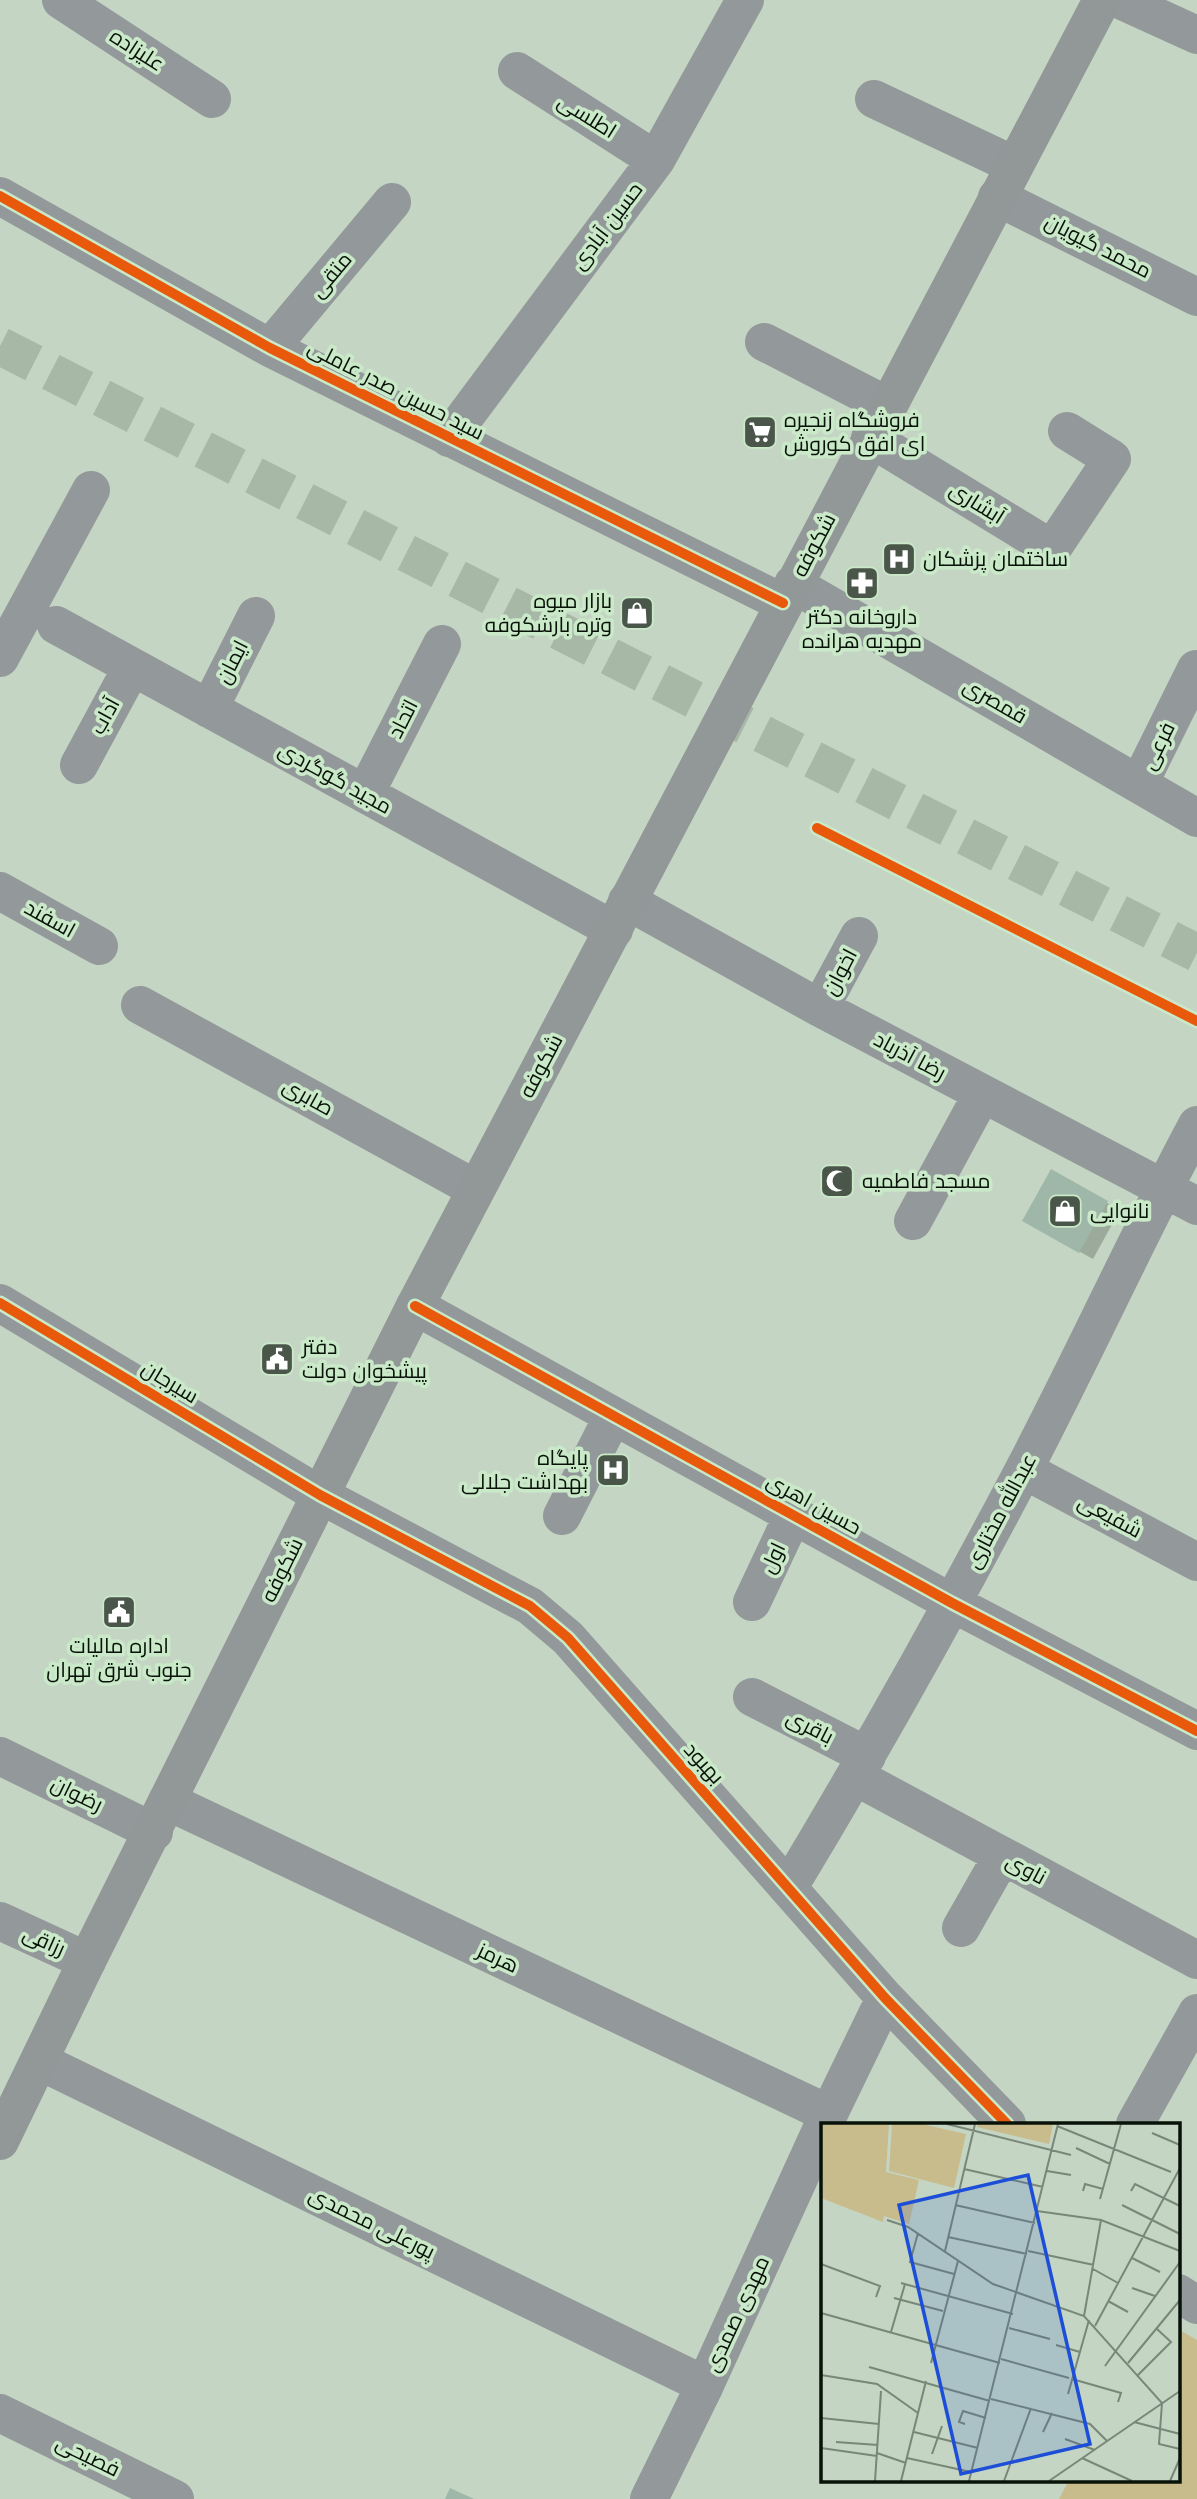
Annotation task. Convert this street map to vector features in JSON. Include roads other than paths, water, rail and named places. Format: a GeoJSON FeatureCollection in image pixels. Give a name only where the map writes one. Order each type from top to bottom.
{"type":"FeatureCollection","features":[{"type":"Feature","properties":{"kind":"main road","name":"شکوفه"},"geometry":{"type":"LineString","coordinates":[[0,2141],[87,1961],[415,1306],[1102,0]]}},
{"type":"Feature","properties":{"kind":"street","name":"علیزاده"},"geometry":{"type":"LineString","coordinates":[[61,0],[212,99]]}},
{"type":"Feature","properties":{"kind":"street","name":"حسین آبادی"},"geometry":{"type":"LineString","coordinates":[[449,438],[656,160],[745,0]]}},
{"type":"Feature","properties":{"kind":"street"},"geometry":{"type":"LineString","coordinates":[[1120,0],[1197,35]]}},
{"type":"Feature","properties":{"kind":"street","name":"اطلسی"},"geometry":{"type":"LineString","coordinates":[[517,71],[656,160]]}},
{"type":"Feature","properties":{"kind":"street","name":"محمد گیویان"},"geometry":{"type":"LineString","coordinates":[[874,99],[1006,181],[1021,207],[1197,297]]}},
{"type":"Feature","properties":{"kind":"street","name":"سید حسین صدر عاملی"},"geometry":{"type":"LineString","coordinates":[[0,196],[270,348],[449,438],[788,594]]}},
{"type":"Feature","properties":{"kind":"street","name":"متقی"},"geometry":{"type":"LineString","coordinates":[[270,348],[392,202]]}},
{"type":"Feature","properties":{"kind":"street"},"geometry":{"type":"LineString","coordinates":[[764,342],[879,422]]}},
{"type":"Feature","properties":{"kind":"street","name":"آبشاری"},"geometry":{"type":"LineString","coordinates":[[879,422],[1052,549],[1112,459],[1067,431]]}},
{"type":"Feature","properties":{"kind":"street"},"geometry":{"type":"LineString","coordinates":[[0,658],[91,490]]}},
{"type":"Feature","properties":{"kind":"street","name":"قمصری"},"geometry":{"type":"LineString","coordinates":[[788,594],[1197,818]]}},
{"type":"Feature","properties":{"kind":"street","name":"مجید گوگردی"},"geometry":{"type":"LineString","coordinates":[[27,610],[365,794],[620,915]]}},
{"type":"Feature","properties":{"kind":"street","name":"ایمان"},"geometry":{"type":"LineString","coordinates":[[209,709],[256,616]]}},
{"type":"Feature","properties":{"kind":"street","name":"اتحاد"},"geometry":{"type":"LineString","coordinates":[[365,794],[442,644]]}},
{"type":"Feature","properties":{"kind":"street","name":"آداب"},"geometry":{"type":"LineString","coordinates":[[79,765],[132,667]]}},
{"type":"Feature","properties":{"kind":"street","name":"فرعی"},"geometry":{"type":"LineString","coordinates":[[1139,784],[1196,669]]}},
{"type":"Feature","properties":{"kind":"street","name":"اسفند"},"geometry":{"type":"LineString","coordinates":[[0,891],[99,946]]}},
{"type":"Feature","properties":{"kind":"street","name":"رضا آذرباد"},"geometry":{"type":"LineString","coordinates":[[620,915],[820,1008],[1197,1206]]}},
{"type":"Feature","properties":{"kind":"street","name":"اخوان"},"geometry":{"type":"LineString","coordinates":[[820,1008],[859,936]]}},
{"type":"Feature","properties":{"kind":"street","name":"صابری"},"geometry":{"type":"LineString","coordinates":[[140,1005],[476,1189]]}},
{"type":"Feature","properties":{"kind":"street"},"geometry":{"type":"LineString","coordinates":[[913,1221],[982,1094]]}},
{"type":"Feature","properties":{"kind":"street","name":"عبدالله مختاری"},"geometry":{"type":"LineString","coordinates":[[789,1887],[862,1767],[953,1603],[1024,1470],[1197,1125]]}},
{"type":"Feature","properties":{"kind":"street","name":"سیرجان"},"geometry":{"type":"LineString","coordinates":[[0,1303],[320,1494]]}},
{"type":"Feature","properties":{"kind":"street","name":"حسین اهری"},"geometry":{"type":"LineString","coordinates":[[415,1306],[953,1603],[1197,1731]]}},
{"type":"Feature","properties":{"kind":"street"},"geometry":{"type":"LineString","coordinates":[[562,1516],[613,1416]]}},
{"type":"Feature","properties":{"kind":"street","name":"شفیعی"},"geometry":{"type":"LineString","coordinates":[[1024,1470],[1197,1562]]}},
{"type":"Feature","properties":{"kind":"street","name":"بهبود"},"geometry":{"type":"LineString","coordinates":[[320,1494],[530,1606],[568,1638],[886,1997],[1006,2123]]}},
{"type":"Feature","properties":{"kind":"street","name":"اول"},"geometry":{"type":"LineString","coordinates":[[752,1602],[793,1515]]}},
{"type":"Feature","properties":{"kind":"street","name":"باقری"},"geometry":{"type":"LineString","coordinates":[[752,1697],[862,1767]]}},
{"type":"Feature","properties":{"kind":"street","name":"رضوان"},"geometry":{"type":"LineString","coordinates":[[0,1756],[160,1816]]}},
{"type":"Feature","properties":{"kind":"street","name":"ناوی"},"geometry":{"type":"LineString","coordinates":[[862,1767],[1002,1856],[1197,1960]]}},
{"type":"Feature","properties":{"kind":"street","name":"هرمز"},"geometry":{"type":"LineString","coordinates":[[160,1816],[825,2122]]}},
{"type":"Feature","properties":{"kind":"street"},"geometry":{"type":"LineString","coordinates":[[961,1928],[1002,1856]]}},
{"type":"Feature","properties":{"kind":"street","name":"رزاقی"},"geometry":{"type":"LineString","coordinates":[[0,1921],[87,1961]]}},
{"type":"Feature","properties":{"kind":"street","name":"مهدی صمدی"},"geometry":{"type":"LineString","coordinates":[[825,2122],[886,1997]]}},
{"type":"Feature","properties":{"kind":"street"},"geometry":{"type":"LineString","coordinates":[[1136,2123],[1197,2013]]}},
{"type":"Feature","properties":{"kind":"street","name":"پورعلی محمدی"},"geometry":{"type":"LineString","coordinates":[[39,2060],[705,2385]]}},
{"type":"Feature","properties":{"kind":"street","name":"مهدی صمدی"},"geometry":{"type":"LineString","coordinates":[[649,2499],[705,2385],[821,2131]]}},
{"type":"Feature","properties":{"kind":"street"},"geometry":{"type":"LineString","coordinates":[[1180,2294],[1197,2305]]}},
{"type":"Feature","properties":{"kind":"street","name":"فصیحی"},"geometry":{"type":"LineString","coordinates":[[0,2413],[175,2499]]}},
{"type":"Feature","properties":{"kind":"tunnel"},"geometry":{"type":"LineString","coordinates":[[0,346],[1197,953]]}},
{"type":"Feature","properties":{"kind":"place","name":"فروشگاه زنجیره ای افق کوروش"},"geometry":{"type":"Point","coordinates":[760,432]}},
{"type":"Feature","properties":{"kind":"place","name":"ساختمان پزشکان"},"geometry":{"type":"Point","coordinates":[899,559]}},
{"type":"Feature","properties":{"kind":"place","name":"داروخانه دکتر مهدیه هرانده"},"geometry":{"type":"Point","coordinates":[862,583]}},
{"type":"Feature","properties":{"kind":"place","name":"بازار میوه وتره بارشکوفه"},"geometry":{"type":"Point","coordinates":[637,613]}},
{"type":"Feature","properties":{"kind":"place","name":"مسجد فاطمیه"},"geometry":{"type":"Point","coordinates":[837,1181]}},
{"type":"Feature","properties":{"kind":"place","name":"نانوایی"},"geometry":{"type":"Point","coordinates":[1065,1211]}},
{"type":"Feature","properties":{"kind":"place","name":"دفتر پیشخوان دولت"},"geometry":{"type":"Point","coordinates":[277,1359]}},
{"type":"Feature","properties":{"kind":"place","name":"پایگاه بهداشت جلالی"},"geometry":{"type":"Point","coordinates":[613,1470]}},
{"type":"Feature","properties":{"kind":"place","name":"اداره مالیات جنوب شرق تهران"},"geometry":{"type":"Point","coordinates":[119,1612]}}]}
